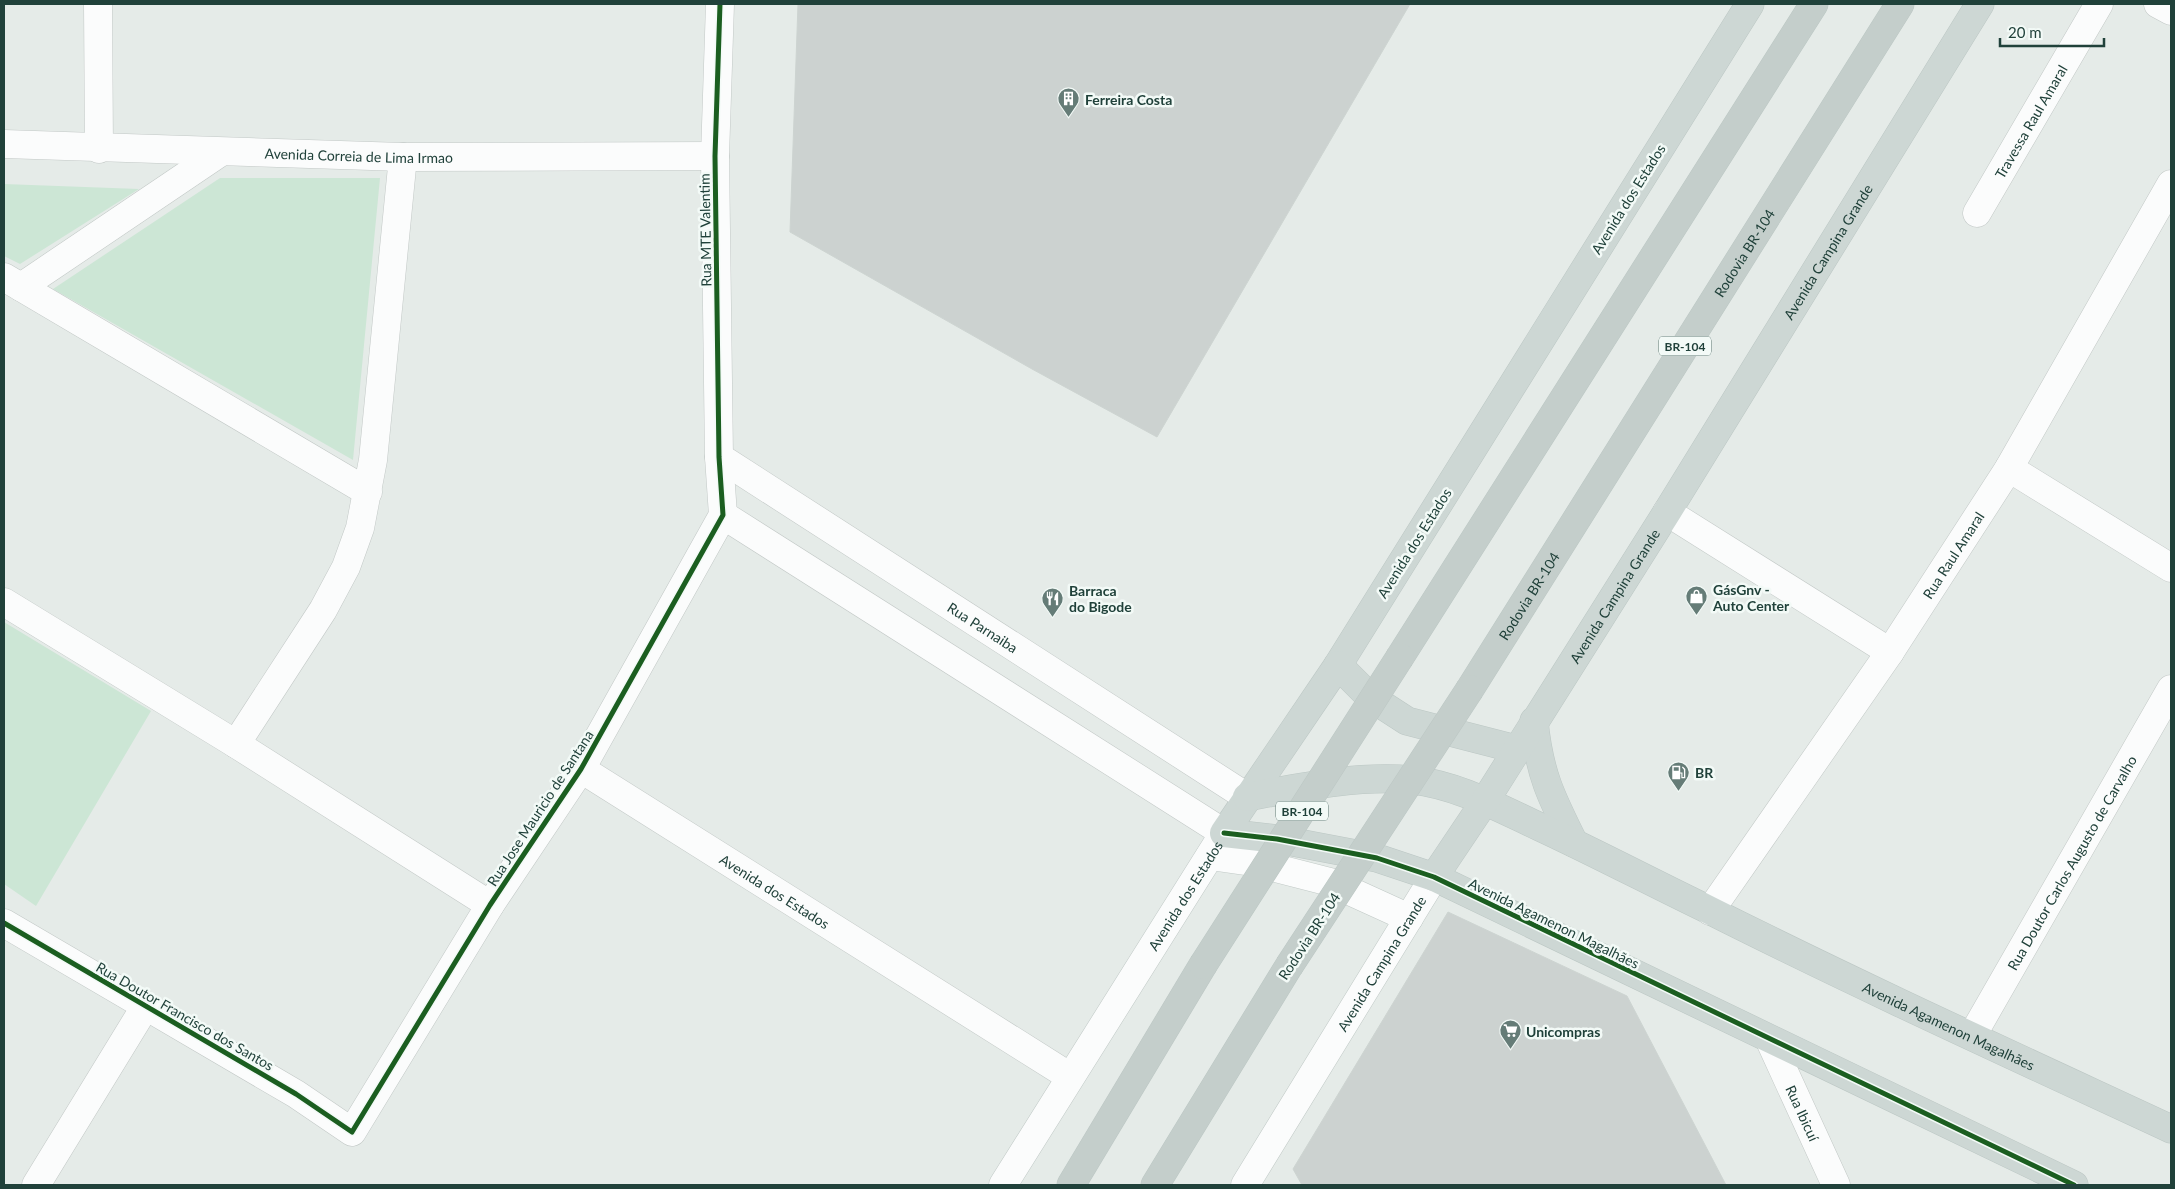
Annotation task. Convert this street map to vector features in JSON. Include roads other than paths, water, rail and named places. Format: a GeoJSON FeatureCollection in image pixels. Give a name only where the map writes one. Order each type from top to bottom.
{"type":"FeatureCollection","features":[{"type":"Feature","properties":{"kind":"highway","name":"BR-104"},"geometry":{"type":"LineString","coordinates":[[1072,1185],[1203,965],[1814,4]]}},
{"type":"Feature","properties":{"kind":"highway","name":"Rodovia BR-104"},"geometry":{"type":"LineString","coordinates":[[1155,1185],[1288,966],[1470,689],[1900,4]]}},
{"type":"Feature","properties":{"kind":"main road","name":"Avenida dos Estados"},"geometry":{"type":"LineString","coordinates":[[1224,833],[1338,665],[1750,4]]}},
{"type":"Feature","properties":{"kind":"main road","name":"Avenida Campina Grande"},"geometry":{"type":"LineString","coordinates":[[1434,877],[1485,801],[1667,512],[1980,4]]}},
{"type":"Feature","properties":{"kind":"main road"},"geometry":{"type":"LineString","coordinates":[[1338,665],[1370,696],[1407,721],[1516,749]]}},
{"type":"Feature","properties":{"kind":"main road"},"geometry":{"type":"LineString","coordinates":[[1534,721],[1537,753],[1545,782],[1574,843]]}},
{"type":"Feature","properties":{"kind":"main road","name":"Avenida Agamenon Magalhães"},"geometry":{"type":"LineString","coordinates":[[1247,797],[1296,788],[1359,780],[1413,780],[1453,789],[1485,801],[1574,843],[1710,911],[2171,1129]]}},
{"type":"Feature","properties":{"kind":"main road","name":"Avenida Agamenon Magalhães"},"geometry":{"type":"LineString","coordinates":[[1224,833],[1277,839],[1377,858],[1434,877],[1770,1041],[2074,1185]]}},
{"type":"Feature","properties":{"kind":"street"},"geometry":{"type":"LineString","coordinates":[[98,4],[99,149]]}},
{"type":"Feature","properties":{"kind":"street","name":"Rua MTE Valentim"},"geometry":{"type":"LineString","coordinates":[[719,457],[715,156],[720,4]]}},
{"type":"Feature","properties":{"kind":"street","name":"Travessa Raul Amaral"},"geometry":{"type":"LineString","coordinates":[[1977,213],[2099,4]]}},
{"type":"Feature","properties":{"kind":"street"},"geometry":{"type":"LineString","coordinates":[[2158,4],[2171,12]]}},
{"type":"Feature","properties":{"kind":"street","name":"Avenida Correia de Lima Irmao"},"geometry":{"type":"LineString","coordinates":[[4,144],[99,149],[403,157],[715,156]]}},
{"type":"Feature","properties":{"kind":"street"},"geometry":{"type":"LineString","coordinates":[[221,152],[12,282],[368,492]]}},
{"type":"Feature","properties":{"kind":"street"},"geometry":{"type":"LineString","coordinates":[[236,744],[323,610],[346,567],[360,528],[368,492],[403,157]]}},
{"type":"Feature","properties":{"kind":"street","name":"Rua Raul Amaral"},"geometry":{"type":"LineString","coordinates":[[1710,911],[1890,652],[2009,468],[2171,184]]}},
{"type":"Feature","properties":{"kind":"street"},"geometry":{"type":"LineString","coordinates":[[719,457],[723,515],[1224,833]]}},
{"type":"Feature","properties":{"kind":"street","name":"Rua Parnaiba"},"geometry":{"type":"LineString","coordinates":[[719,457],[1247,797]]}},
{"type":"Feature","properties":{"kind":"street"},"geometry":{"type":"LineString","coordinates":[[2009,468],[2171,568]]}},
{"type":"Feature","properties":{"kind":"street"},"geometry":{"type":"LineString","coordinates":[[1667,512],[1890,652]]}},
{"type":"Feature","properties":{"kind":"street","name":"Rua Jose Mauricio de Santana"},"geometry":{"type":"LineString","coordinates":[[352,1132],[490,905],[581,769],[723,515]]}},
{"type":"Feature","properties":{"kind":"street"},"geometry":{"type":"LineString","coordinates":[[4,602],[236,744],[490,905]]}},
{"type":"Feature","properties":{"kind":"street","name":"Rua Doutor Carlos Augusto de Carvalho"},"geometry":{"type":"LineString","coordinates":[[1972,1036],[2171,689]]}},
{"type":"Feature","properties":{"kind":"street","name":"Avenida dos Estados"},"geometry":{"type":"LineString","coordinates":[[581,769],[1069,1076]]}},
{"type":"Feature","properties":{"kind":"street","name":"Avenida dos Estados"},"geometry":{"type":"LineString","coordinates":[[1003,1185],[1069,1076],[1224,833]]}},
{"type":"Feature","properties":{"kind":"street"},"geometry":{"type":"LineString","coordinates":[[1210,856],[1252,862],[1330,882],[1409,918]]}},
{"type":"Feature","properties":{"kind":"street","name":"Avenida Campina Grande"},"geometry":{"type":"LineString","coordinates":[[1253,1181],[1434,877]]}},
{"type":"Feature","properties":{"kind":"street","name":"Rua Doutor Francisco dos Santos"},"geometry":{"type":"LineString","coordinates":[[4,923],[296,1094],[352,1132]]}},
{"type":"Feature","properties":{"kind":"street"},"geometry":{"type":"LineString","coordinates":[[36,1185],[146,1007]]}},
{"type":"Feature","properties":{"kind":"street","name":"Rua Ibicuí"},"geometry":{"type":"LineString","coordinates":[[1770,1041],[1836,1185]]}},
{"type":"Feature","properties":{"kind":"place","name":"Ferreira Costa"},"geometry":{"type":"Point","coordinates":[1069,118]}},
{"type":"Feature","properties":{"kind":"place","name":"GásGnv - Auto Center"},"geometry":{"type":"Point","coordinates":[1697,616]}},
{"type":"Feature","properties":{"kind":"place","name":"Barraca do Bigode"},"geometry":{"type":"Point","coordinates":[1053,617]}},
{"type":"Feature","properties":{"kind":"place","name":"BR"},"geometry":{"type":"Point","coordinates":[1679,791]}},
{"type":"Feature","properties":{"kind":"place","name":"Unicompras"},"geometry":{"type":"Point","coordinates":[1510,1050]}}]}
